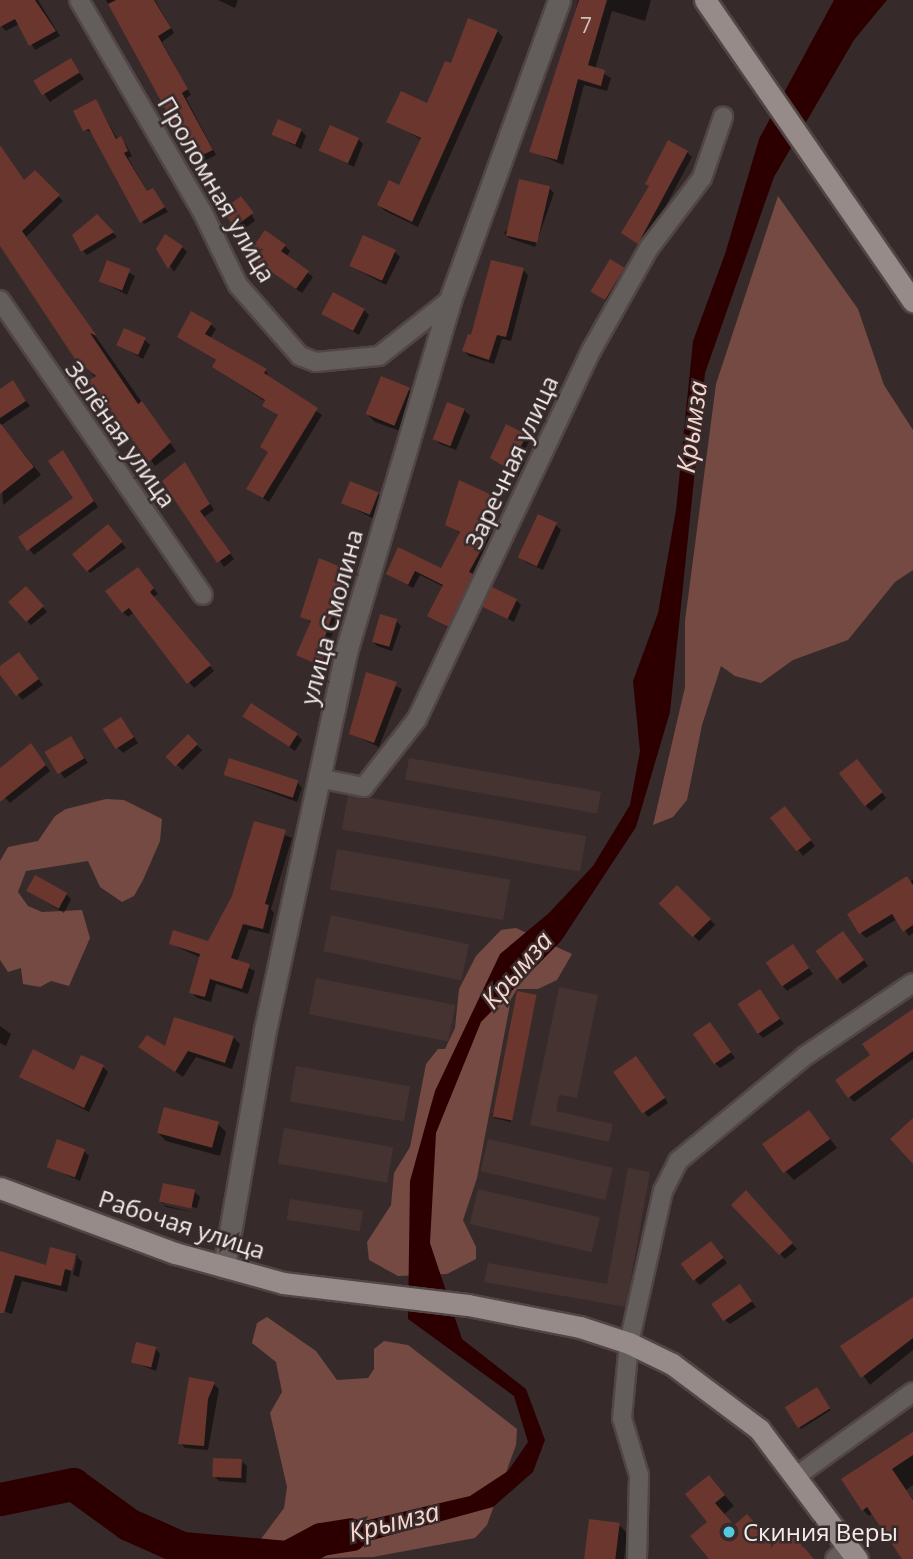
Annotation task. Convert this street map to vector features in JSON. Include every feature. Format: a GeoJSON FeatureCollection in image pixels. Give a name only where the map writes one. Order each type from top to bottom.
{"type":"FeatureCollection","features":[{"type":"Feature","properties":{"kind":"main road"},"geometry":{"type":"LineString","coordinates":[[705,0],[913,301]]}},
{"type":"Feature","properties":{"kind":"main road","name":"Рабочая улица"},"geometry":{"type":"LineString","coordinates":[[0,1188],[224,1267],[283,1283],[468,1305],[580,1327],[629,1343],[672,1364],[759,1429],[798,1475],[847,1555]]}},
{"type":"Feature","properties":{"kind":"street","name":"Проломная улица"},"geometry":{"type":"LineString","coordinates":[[79,0],[202,211],[238,285],[300,356],[316,362],[379,356],[450,300]]}},
{"type":"Feature","properties":{"kind":"street","name":"улица Смолина"},"geometry":{"type":"LineString","coordinates":[[224,1267],[255,1081],[346,652],[450,300],[559,0]]}},
{"type":"Feature","properties":{"kind":"street","name":"Заречная улица"},"geometry":{"type":"LineString","coordinates":[[318,778],[364,787],[417,719],[585,362],[649,247],[702,178],[723,117]]}},
{"type":"Feature","properties":{"kind":"street","name":"Зелёная улица"},"geometry":{"type":"LineString","coordinates":[[0,300],[203,595]]}},
{"type":"Feature","properties":{"kind":"street"},"geometry":{"type":"LineString","coordinates":[[637,1559],[639,1475],[622,1418],[629,1343],[653,1254],[663,1191],[678,1161],[805,1056],[913,983]]}},
{"type":"Feature","properties":{"kind":"street"},"geometry":{"type":"LineString","coordinates":[[798,1475],[913,1392]]}},
{"type":"Feature","properties":{"kind":"shaded area"},"geometry":{"type":"Polygon","coordinates":[[[778,196],[858,309],[884,385],[913,430],[913,570],[895,582],[848,640],[793,660],[761,683],[735,676],[721,666],[702,725],[687,800],[673,817],[653,825],[685,687],[685,621],[716,384],[778,196]]]}},
{"type":"Feature","properties":{"kind":"shaded area"},"geometry":{"type":"Polygon","coordinates":[[[409,758],[601,792],[597,814],[405,780],[409,758]]]}},
{"type":"Feature","properties":{"kind":"shaded area"},"geometry":{"type":"Polygon","coordinates":[[[348,794],[586,836],[580,871],[342,829],[348,794]]]}},
{"type":"Feature","properties":{"kind":"shaded area"},"geometry":{"type":"Polygon","coordinates":[[[106,799],[124,800],[162,819],[160,841],[143,880],[134,896],[122,902],[100,887],[88,861],[26,871],[18,892],[28,906],[42,912],[82,910],[90,938],[69,986],[51,981],[40,987],[23,984],[21,968],[8,972],[0,960],[0,861],[8,847],[38,841],[55,816],[66,809],[106,799]]]}},
{"type":"Feature","properties":{"kind":"shaded area"},"geometry":{"type":"Polygon","coordinates":[[[337,849],[510,880],[503,920],[330,889],[337,849]]]}},
{"type":"Feature","properties":{"kind":"shaded area"},"geometry":{"type":"Polygon","coordinates":[[[331,915],[469,944],[461,981],[323,951],[331,915]]]}},
{"type":"Feature","properties":{"kind":"shaded area"},"geometry":{"type":"Polygon","coordinates":[[[516,928],[572,954],[557,980],[538,989],[517,989],[511,999],[477,1178],[463,1220],[476,1247],[476,1259],[447,1274],[398,1276],[369,1260],[367,1242],[391,1205],[394,1173],[410,1147],[426,1064],[438,1049],[445,1049],[455,1028],[459,989],[476,956],[501,930],[516,928]]]}},
{"type":"Feature","properties":{"kind":"shaded area"},"geometry":{"type":"Polygon","coordinates":[[[316,978],[455,1005],[448,1041],[309,1014],[316,978]]]}},
{"type":"Feature","properties":{"kind":"shaded area"},"geometry":{"type":"Polygon","coordinates":[[[559,987],[598,995],[577,1098],[559,1095],[556,1111],[613,1124],[609,1142],[530,1125],[559,987]]]}},
{"type":"Feature","properties":{"kind":"shaded area"},"geometry":{"type":"Polygon","coordinates":[[[296,1066],[410,1086],[404,1122],[290,1101],[296,1066]]]}},
{"type":"Feature","properties":{"kind":"shaded area"},"geometry":{"type":"Polygon","coordinates":[[[284,1128],[393,1147],[387,1183],[278,1163],[284,1128]]]}},
{"type":"Feature","properties":{"kind":"shaded area"},"geometry":{"type":"Polygon","coordinates":[[[488,1139],[613,1168],[605,1200],[481,1171],[488,1139]]]}},
{"type":"Feature","properties":{"kind":"shaded area"},"geometry":{"type":"Polygon","coordinates":[[[628,1168],[650,1172],[626,1307],[484,1282],[488,1263],[607,1284],[628,1168]]]}},
{"type":"Feature","properties":{"kind":"shaded area"},"geometry":{"type":"Polygon","coordinates":[[[478,1189],[600,1217],[592,1252],[470,1224],[478,1189]]]}},
{"type":"Feature","properties":{"kind":"shaded area"},"geometry":{"type":"Polygon","coordinates":[[[290,1199],[363,1211],[360,1231],[287,1220],[290,1199]]]}},
{"type":"Feature","properties":{"kind":"shaded area"},"geometry":{"type":"Polygon","coordinates":[[[267,1317],[316,1351],[337,1380],[368,1378],[374,1369],[374,1349],[384,1341],[408,1345],[517,1429],[516,1445],[487,1525],[475,1538],[373,1557],[261,1559],[261,1539],[284,1508],[287,1487],[270,1413],[282,1392],[276,1362],[252,1343],[257,1323],[267,1317]]]}},
{"type":"Feature","properties":{"kind":"water","name":"Крымза"},"geometry":{"type":"Polygon","coordinates":[[[834,0],[887,0],[854,40],[774,177],[705,373],[670,712],[636,827],[561,941],[481,1022],[436,1133],[430,1243],[462,1339],[526,1389],[545,1440],[533,1472],[493,1507],[314,1556],[308,1541],[364,1521],[470,1496],[508,1471],[528,1442],[514,1396],[408,1319],[410,1181],[435,1091],[500,954],[549,913],[593,866],[630,805],[640,751],[633,681],[658,613],[676,510],[693,341],[725,254],[759,139],[834,0]]]}},
{"type":"Feature","properties":{"kind":"building"},"geometry":{"type":"Polygon","coordinates":[[[0,0],[35,0],[56,31],[29,46],[15,19],[0,27],[0,0]]]}},
{"type":"Feature","properties":{"kind":"building"},"geometry":{"type":"Polygon","coordinates":[[[116,0],[154,0],[171,28],[158,36],[188,89],[182,93],[213,150],[196,158],[182,132],[179,134],[108,4],[116,0]]]}},
{"type":"Feature","properties":{"kind":"building"},"geometry":{"type":"Polygon","coordinates":[[[579,0],[607,0],[588,65],[605,70],[601,86],[578,79],[557,160],[529,152],[579,0]]]}},
{"type":"Feature","properties":{"kind":"building"},"geometry":{"type":"Polygon","coordinates":[[[468,18],[498,30],[412,222],[377,205],[389,180],[399,185],[421,138],[386,122],[401,91],[427,103],[445,61],[451,63],[468,18]]]}},
{"type":"Feature","properties":{"kind":"building"},"geometry":{"type":"Polygon","coordinates":[[[71,58],[80,73],[42,95],[33,81],[71,58]]]}},
{"type":"Feature","properties":{"kind":"building"},"geometry":{"type":"Polygon","coordinates":[[[96,99],[116,139],[121,136],[128,151],[124,153],[147,191],[153,188],[165,207],[140,223],[89,129],[83,131],[73,111],[96,99]]]}},
{"type":"Feature","properties":{"kind":"building"},"geometry":{"type":"Polygon","coordinates":[[[278,119],[302,129],[295,145],[271,135],[278,119]]]}},
{"type":"Feature","properties":{"kind":"building"},"geometry":{"type":"Polygon","coordinates":[[[330,125],[359,138],[348,164],[319,151],[330,125]]]}},
{"type":"Feature","properties":{"kind":"building"},"geometry":{"type":"Polygon","coordinates":[[[668,140],[688,151],[638,244],[621,233],[649,186],[645,184],[668,140]]]}},
{"type":"Feature","properties":{"kind":"building"},"geometry":{"type":"Polygon","coordinates":[[[0,145],[24,180],[35,170],[60,195],[22,231],[97,336],[90,333],[138,404],[142,401],[171,442],[149,462],[88,381],[96,376],[75,359],[0,246],[0,145]]]}},
{"type":"Feature","properties":{"kind":"building"},"geometry":{"type":"Polygon","coordinates":[[[519,179],[550,186],[537,243],[506,236],[519,179]]]}},
{"type":"Feature","properties":{"kind":"building"},"geometry":{"type":"Polygon","coordinates":[[[241,196],[254,213],[234,227],[222,210],[241,196]]]}},
{"type":"Feature","properties":{"kind":"building"},"geometry":{"type":"Polygon","coordinates":[[[97,214],[114,232],[81,252],[72,235],[97,214]]]}},
{"type":"Feature","properties":{"kind":"building"},"geometry":{"type":"Polygon","coordinates":[[[265,230],[286,245],[281,251],[309,271],[296,289],[247,255],[265,230]]]}},
{"type":"Feature","properties":{"kind":"building"},"geometry":{"type":"Polygon","coordinates":[[[165,234],[183,246],[168,269],[156,249],[165,234]]]}},
{"type":"Feature","properties":{"kind":"building"},"geometry":{"type":"Polygon","coordinates":[[[363,235],[396,250],[382,281],[349,266],[363,235]]]}},
{"type":"Feature","properties":{"kind":"building"},"geometry":{"type":"Polygon","coordinates":[[[610,259],[625,268],[605,300],[590,292],[610,259]]]}},
{"type":"Feature","properties":{"kind":"building"},"geometry":{"type":"Polygon","coordinates":[[[107,260],[130,269],[122,290],[99,281],[107,260]]]}},
{"type":"Feature","properties":{"kind":"building"},"geometry":{"type":"Polygon","coordinates":[[[491,260],[524,268],[506,337],[497,335],[489,360],[462,351],[468,334],[471,335],[491,260]]]}},
{"type":"Feature","properties":{"kind":"building"},"geometry":{"type":"Polygon","coordinates":[[[333,292],[365,309],[353,331],[321,314],[333,292]]]}},
{"type":"Feature","properties":{"kind":"building"},"geometry":{"type":"Polygon","coordinates":[[[191,311],[212,323],[205,334],[267,369],[264,373],[318,408],[263,498],[246,489],[268,452],[260,447],[278,415],[262,406],[265,400],[212,367],[216,360],[177,337],[191,311]]]}},
{"type":"Feature","properties":{"kind":"building"},"geometry":{"type":"Polygon","coordinates":[[[124,328],[146,338],[138,355],[116,345],[124,328]]]}},
{"type":"Feature","properties":{"kind":"building"},"geometry":{"type":"Polygon","coordinates":[[[381,376],[410,388],[394,426],[366,414],[381,376]]]}},
{"type":"Feature","properties":{"kind":"building"},"geometry":{"type":"Polygon","coordinates":[[[13,380],[26,401],[0,418],[0,389],[13,380]]]}},
{"type":"Feature","properties":{"kind":"building"},"geometry":{"type":"Polygon","coordinates":[[[447,402],[465,409],[450,446],[433,439],[447,402]]]}},
{"type":"Feature","properties":{"kind":"building"},"geometry":{"type":"Polygon","coordinates":[[[0,423],[34,467],[0,494],[0,423]]]}},
{"type":"Feature","properties":{"kind":"building"},"geometry":{"type":"Polygon","coordinates":[[[506,424],[527,435],[516,455],[522,458],[514,472],[490,458],[506,424]]]}},
{"type":"Feature","properties":{"kind":"building"},"geometry":{"type":"Polygon","coordinates":[[[63,450],[94,501],[27,551],[18,537],[73,498],[48,461],[63,450]]]}},
{"type":"Feature","properties":{"kind":"building"},"geometry":{"type":"Polygon","coordinates":[[[185,462],[210,504],[200,511],[231,553],[217,563],[162,481],[185,462]]]}},
{"type":"Feature","properties":{"kind":"building"},"geometry":{"type":"Polygon","coordinates":[[[459,480],[494,496],[482,523],[493,528],[469,572],[473,574],[448,627],[427,616],[443,585],[415,571],[408,585],[386,574],[398,547],[441,568],[460,532],[445,525],[459,480]]]}},
{"type":"Feature","properties":{"kind":"building"},"geometry":{"type":"Polygon","coordinates":[[[350,481],[379,493],[370,515],[341,503],[350,481]]]}},
{"type":"Feature","properties":{"kind":"building"},"geometry":{"type":"Polygon","coordinates":[[[538,514],[557,523],[537,566],[518,558],[538,514]]]}},
{"type":"Feature","properties":{"kind":"building"},"geometry":{"type":"Polygon","coordinates":[[[108,524],[123,542],[87,572],[72,554],[108,524]]]}},
{"type":"Feature","properties":{"kind":"building"},"geometry":{"type":"Polygon","coordinates":[[[319,558],[348,570],[321,648],[327,651],[320,666],[296,655],[311,621],[300,617],[319,558]]]}},
{"type":"Feature","properties":{"kind":"building"},"geometry":{"type":"Polygon","coordinates":[[[138,567],[154,588],[150,592],[211,665],[187,684],[129,608],[122,613],[105,591],[138,567]]]}},
{"type":"Feature","properties":{"kind":"building"},"geometry":{"type":"Polygon","coordinates":[[[26,586],[44,606],[26,622],[8,602],[26,586]]]}},
{"type":"Feature","properties":{"kind":"building"},"geometry":{"type":"Polygon","coordinates":[[[492,587],[517,599],[508,619],[482,607],[492,587]]]}},
{"type":"Feature","properties":{"kind":"building"},"geometry":{"type":"Polygon","coordinates":[[[380,614],[397,619],[389,647],[372,642],[380,614]]]}},
{"type":"Feature","properties":{"kind":"building"},"geometry":{"type":"Polygon","coordinates":[[[19,652],[39,679],[16,696],[0,675],[0,666],[19,652]]]}},
{"type":"Feature","properties":{"kind":"building"},"geometry":{"type":"Polygon","coordinates":[[[366,672],[397,682],[374,743],[349,734],[366,672]]]}},
{"type":"Feature","properties":{"kind":"building"},"geometry":{"type":"Polygon","coordinates":[[[251,703],[298,733],[289,747],[242,716],[251,703]]]}},
{"type":"Feature","properties":{"kind":"building"},"geometry":{"type":"Polygon","coordinates":[[[121,717],[134,737],[116,749],[103,729],[121,717]]]}},
{"type":"Feature","properties":{"kind":"building"},"geometry":{"type":"Polygon","coordinates":[[[188,734],[198,744],[175,767],[165,757],[188,734]]]}},
{"type":"Feature","properties":{"kind":"building"},"geometry":{"type":"Polygon","coordinates":[[[71,736],[84,758],[58,774],[44,752],[71,736]]]}},
{"type":"Feature","properties":{"kind":"building"},"geometry":{"type":"Polygon","coordinates":[[[31,743],[46,765],[0,802],[0,768],[31,743]]]}},
{"type":"Feature","properties":{"kind":"building"},"geometry":{"type":"Polygon","coordinates":[[[229,758],[298,781],[293,798],[223,775],[229,758]]]}},
{"type":"Feature","properties":{"kind":"building"},"geometry":{"type":"Polygon","coordinates":[[[857,759],[883,792],[865,806],[839,773],[857,759]]]}},
{"type":"Feature","properties":{"kind":"building"},"geometry":{"type":"Polygon","coordinates":[[[785,806],[811,840],[797,852],[770,818],[785,806]]]}},
{"type":"Feature","properties":{"kind":"building"},"geometry":{"type":"Polygon","coordinates":[[[254,821],[286,830],[265,904],[269,905],[263,929],[243,924],[231,958],[250,964],[242,989],[210,979],[205,997],[189,993],[200,954],[169,944],[173,930],[208,941],[232,896],[254,821]]]}},
{"type":"Feature","properties":{"kind":"building"},"geometry":{"type":"Polygon","coordinates":[[[35,875],[67,893],[59,909],[26,891],[35,875]]]}},
{"type":"Feature","properties":{"kind":"building"},"geometry":{"type":"Polygon","coordinates":[[[907,876],[913,885],[913,925],[903,932],[892,914],[859,934],[847,914],[907,876]]]}},
{"type":"Feature","properties":{"kind":"building"},"geometry":{"type":"Polygon","coordinates":[[[677,885],[711,919],[693,937],[659,903],[677,885]]]}},
{"type":"Feature","properties":{"kind":"building"},"geometry":{"type":"Polygon","coordinates":[[[843,931],[864,960],[837,980],[815,951],[843,931]]]}},
{"type":"Feature","properties":{"kind":"building"},"geometry":{"type":"Polygon","coordinates":[[[793,944],[809,968],[782,986],[766,962],[793,944]]]}},
{"type":"Feature","properties":{"kind":"building"},"geometry":{"type":"Polygon","coordinates":[[[760,989],[780,1019],[758,1034],[738,1004],[760,989]]]}},
{"type":"Feature","properties":{"kind":"building"},"geometry":{"type":"Polygon","coordinates":[[[517,991],[537,995],[512,1120],[493,1117],[517,991]]]}},
{"type":"Feature","properties":{"kind":"building"},"geometry":{"type":"Polygon","coordinates":[[[913,1009],[913,1051],[848,1098],[835,1080],[870,1055],[862,1044],[913,1009]]]}},
{"type":"Feature","properties":{"kind":"building"},"geometry":{"type":"Polygon","coordinates":[[[174,1017],[234,1036],[225,1063],[188,1051],[175,1072],[138,1047],[147,1035],[165,1046],[174,1017]]]}},
{"type":"Feature","properties":{"kind":"building"},"geometry":{"type":"Polygon","coordinates":[[[710,1022],[731,1052],[714,1064],[693,1034],[710,1022]]]}},
{"type":"Feature","properties":{"kind":"building"},"geometry":{"type":"Polygon","coordinates":[[[33,1049],[74,1070],[81,1055],[104,1065],[84,1108],[19,1077],[33,1049]]]}},
{"type":"Feature","properties":{"kind":"building"},"geometry":{"type":"Polygon","coordinates":[[[636,1056],[665,1098],[642,1114],[613,1072],[636,1056]]]}},
{"type":"Feature","properties":{"kind":"building"},"geometry":{"type":"Polygon","coordinates":[[[164,1107],[219,1122],[212,1148],[157,1133],[164,1107]]]}},
{"type":"Feature","properties":{"kind":"building"},"geometry":{"type":"Polygon","coordinates":[[[809,1110],[830,1139],[783,1173],[762,1144],[809,1110]]]}},
{"type":"Feature","properties":{"kind":"building"},"geometry":{"type":"Polygon","coordinates":[[[913,1118],[913,1164],[890,1139],[913,1118]]]}},
{"type":"Feature","properties":{"kind":"building"},"geometry":{"type":"Polygon","coordinates":[[[57,1139],[85,1149],[75,1177],[47,1167],[57,1139]]]}},
{"type":"Feature","properties":{"kind":"building"},"geometry":{"type":"Polygon","coordinates":[[[163,1183],[195,1190],[191,1208],[159,1202],[163,1183]]]}},
{"type":"Feature","properties":{"kind":"building"},"geometry":{"type":"Polygon","coordinates":[[[746,1190],[793,1243],[779,1255],[731,1205],[746,1190]]]}},
{"type":"Feature","properties":{"kind":"building"},"geometry":{"type":"Polygon","coordinates":[[[711,1241],[724,1258],[693,1281],[681,1264],[711,1241]]]}},
{"type":"Feature","properties":{"kind":"building"},"geometry":{"type":"Polygon","coordinates":[[[50,1247],[76,1254],[72,1271],[65,1269],[61,1286],[15,1275],[4,1313],[0,1313],[0,1251],[46,1265],[50,1247]]]}},
{"type":"Feature","properties":{"kind":"building"},"geometry":{"type":"Polygon","coordinates":[[[740,1284],[752,1301],[723,1321],[711,1304],[740,1284]]]}},
{"type":"Feature","properties":{"kind":"building"},"geometry":{"type":"Polygon","coordinates":[[[913,1297],[913,1338],[861,1378],[840,1346],[913,1297]]]}},
{"type":"Feature","properties":{"kind":"building"},"geometry":{"type":"Polygon","coordinates":[[[136,1342],[156,1347],[151,1367],[131,1362],[136,1342]]]}},
{"type":"Feature","properties":{"kind":"building"},"geometry":{"type":"Polygon","coordinates":[[[189,1377],[215,1382],[208,1399],[204,1446],[178,1444],[189,1377]]]}},
{"type":"Feature","properties":{"kind":"building"},"geometry":{"type":"Polygon","coordinates":[[[817,1387],[830,1408],[798,1428],[785,1407],[817,1387]]]}},
{"type":"Feature","properties":{"kind":"building"},"geometry":{"type":"Polygon","coordinates":[[[913,1432],[913,1455],[892,1469],[913,1500],[913,1559],[902,1559],[867,1507],[862,1511],[841,1479],[913,1432]]]}},
{"type":"Feature","properties":{"kind":"building"},"geometry":{"type":"Polygon","coordinates":[[[213,1458],[242,1459],[241,1478],[212,1477],[213,1458]]]}},
{"type":"Feature","properties":{"kind":"building","name":"Скиния Веры"},"geometry":{"type":"Polygon","coordinates":[[[709,1475],[725,1495],[715,1503],[734,1525],[747,1514],[771,1543],[788,1529],[814,1559],[709,1559],[690,1536],[707,1522],[685,1494],[709,1475]]]}},
{"type":"Feature","properties":{"kind":"building"},"geometry":{"type":"Polygon","coordinates":[[[589,1519],[620,1523],[615,1559],[584,1559],[589,1519]]]}},
{"type":"Feature","properties":{"kind":"waterway","name":"Крымза"},"geometry":{"type":"LineString","coordinates":[[0,1499],[73,1484],[128,1524],[182,1548],[287,1557],[321,1539],[351,1534]]}},
{"type":"Feature","properties":{"kind":"place","name":"Скиния Веры"},"geometry":{"type":"Point","coordinates":[729,1532]}}]}
